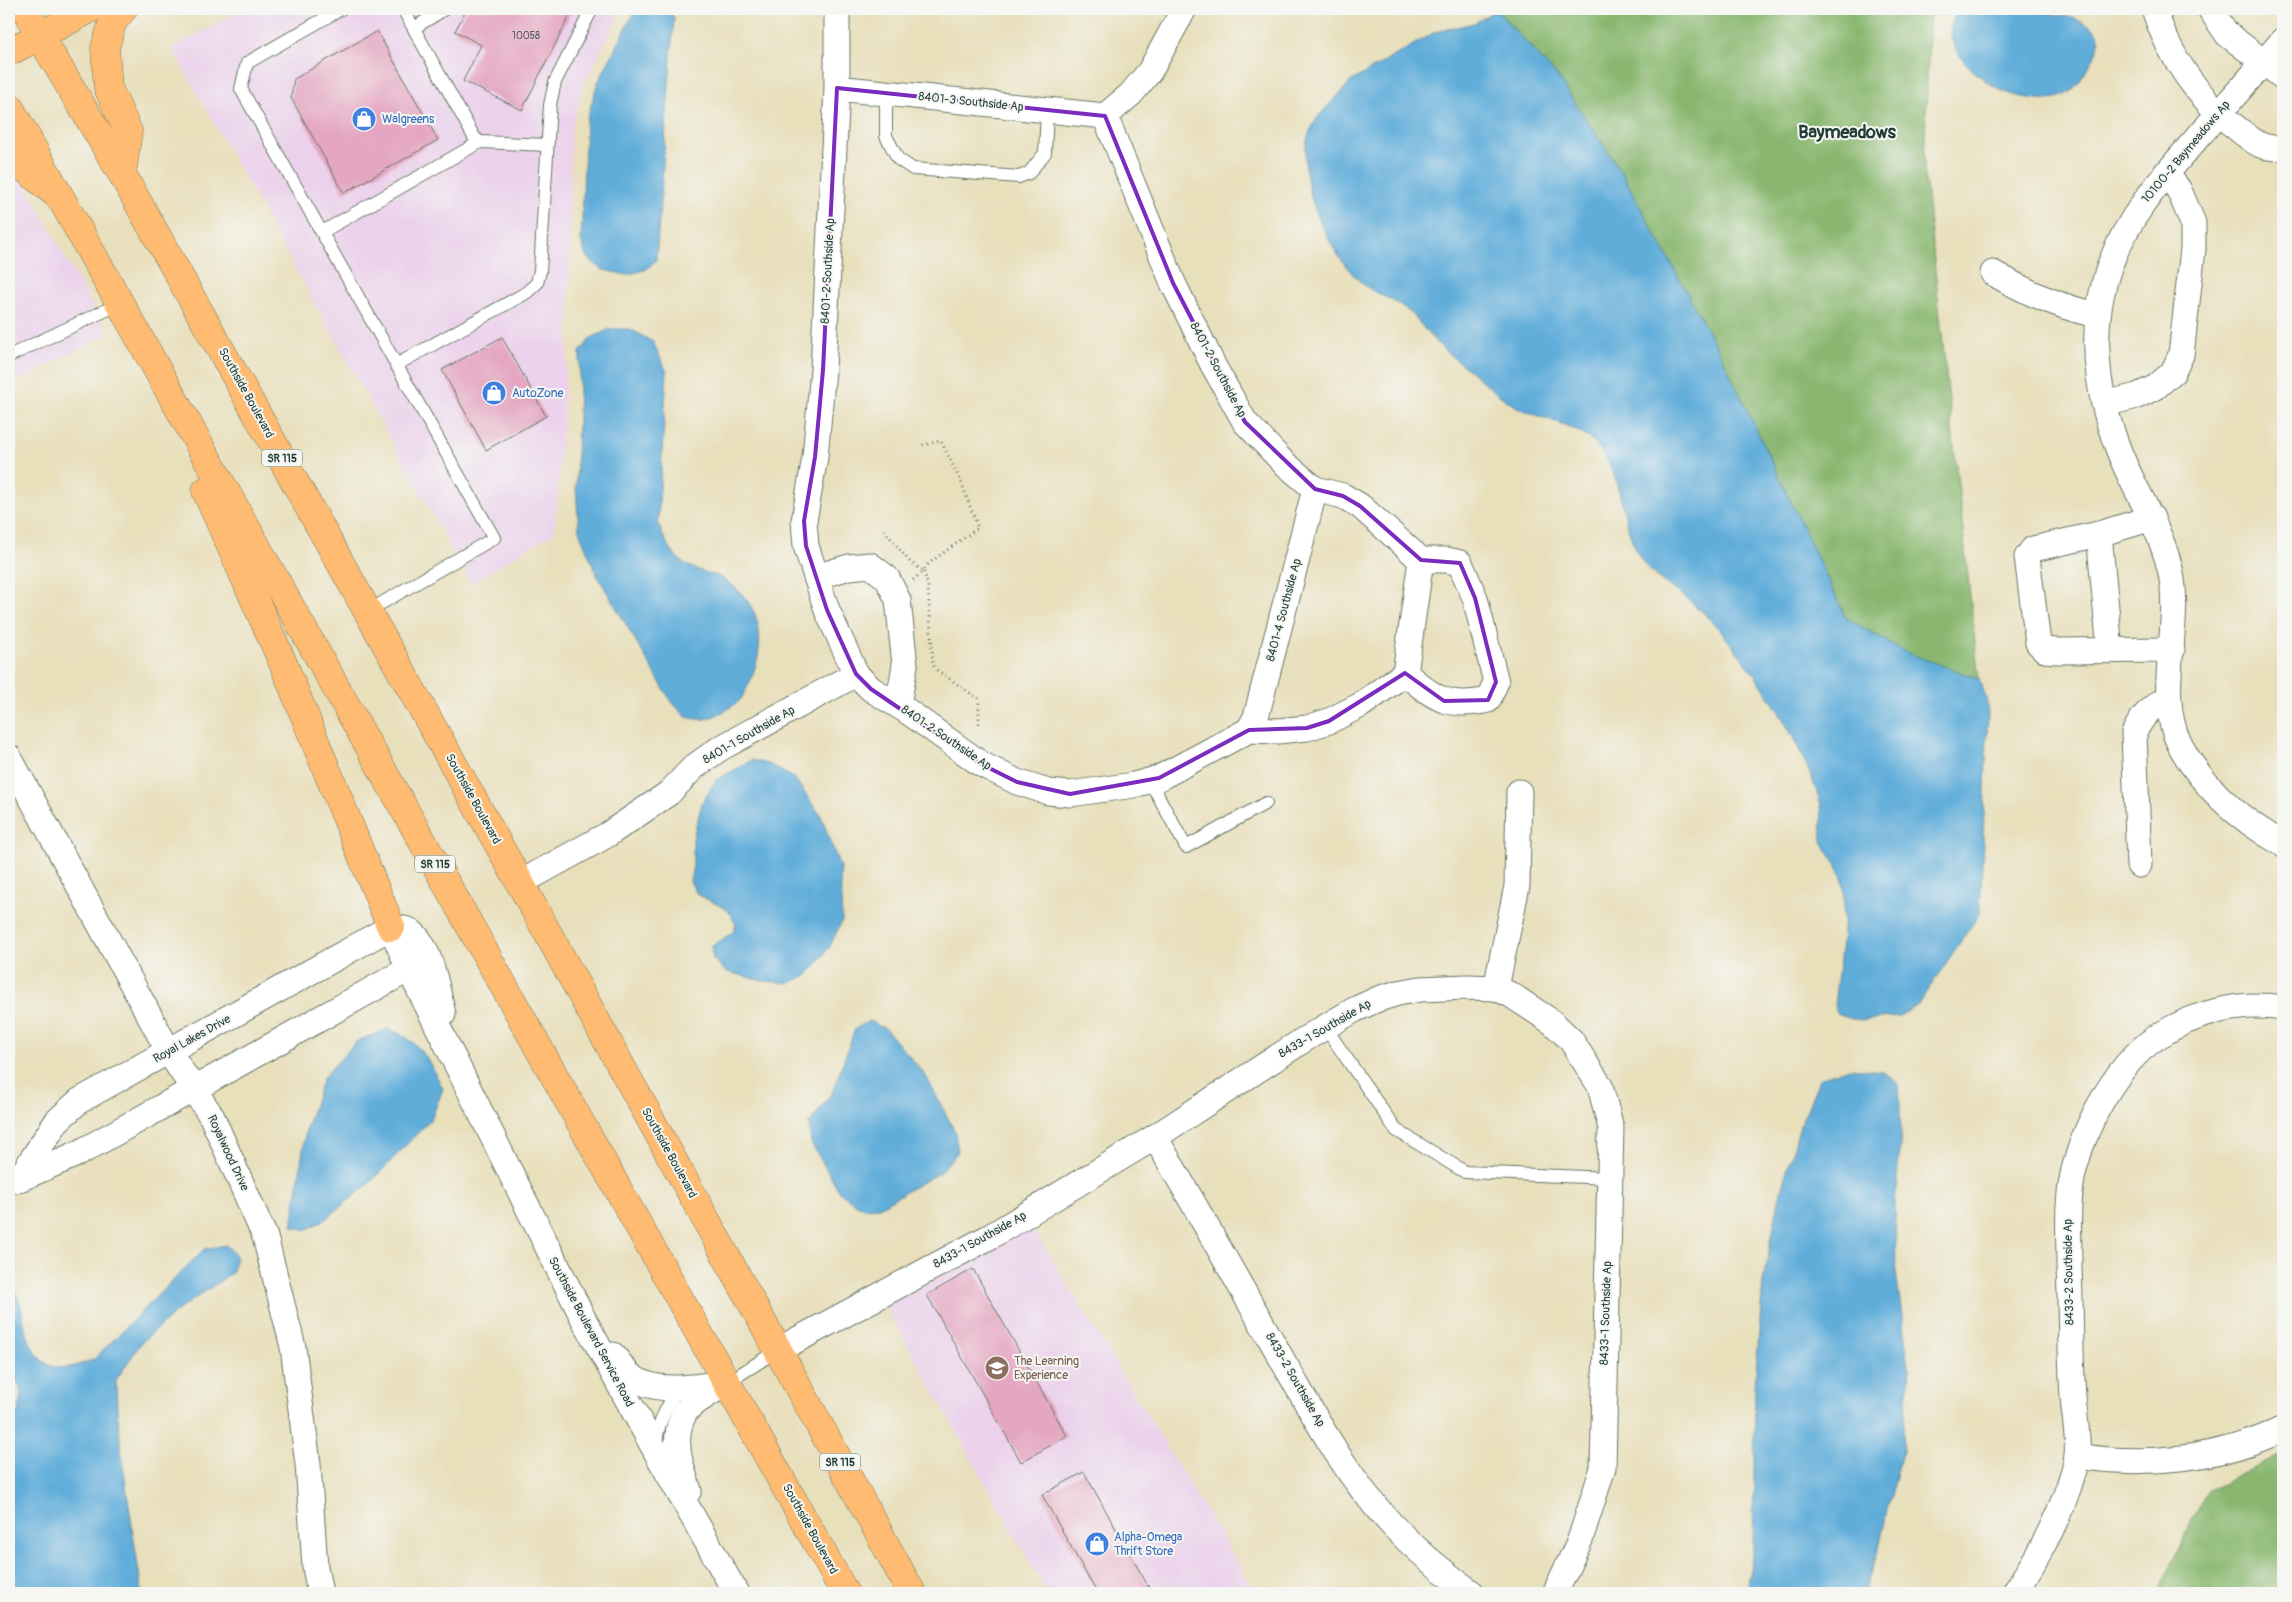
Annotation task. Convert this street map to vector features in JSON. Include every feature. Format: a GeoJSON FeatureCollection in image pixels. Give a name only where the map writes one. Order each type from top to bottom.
{"type":"FeatureCollection","features":[{"type":"Feature","properties":{"kind":"main road","name":"Southside Boulevard"},"geometry":{"type":"LineString","coordinates":[[26,9],[122,174],[368,611],[912,1593]]}},
{"type":"Feature","properties":{"kind":"main road"},"geometry":{"type":"LineString","coordinates":[[9,52],[90,9]]}},
{"type":"Feature","properties":{"kind":"main road"},"geometry":{"type":"LineString","coordinates":[[122,174],[128,131],[108,88],[105,48],[113,22],[123,9]]}},
{"type":"Feature","properties":{"kind":"main road","name":"Southside Boulevard"},"geometry":{"type":"LineString","coordinates":[[9,106],[56,194],[728,1382],[845,1593]]}},
{"type":"Feature","properties":{"kind":"main road"},"geometry":{"type":"LineString","coordinates":[[9,155],[56,194]]}},
{"type":"Feature","properties":{"kind":"main road"},"geometry":{"type":"LineString","coordinates":[[142,346],[283,664],[391,927]]}},
{"type":"Feature","properties":{"kind":"street","name":"8401-2 Southside Ap"},"geometry":{"type":"LineString","coordinates":[[837,9],[837,88],[822,370],[816,457],[804,521],[806,546],[826,610],[856,674],[871,689],[898,705],[981,764],[1017,782],[1040,790],[1070,794],[1150,781],[1184,767],[1249,730]]}},
{"type":"Feature","properties":{"kind":"street"},"geometry":{"type":"LineString","coordinates":[[1105,116],[1131,94],[1150,70],[1184,9]]}},
{"type":"Feature","properties":{"kind":"street"},"geometry":{"type":"LineString","coordinates":[[2154,9],[2172,52],[2191,82],[2218,114],[2259,145],[2273,148],[2283,146]]}},
{"type":"Feature","properties":{"kind":"street"},"geometry":{"type":"LineString","coordinates":[[2210,9],[2227,34],[2283,77]]}},
{"type":"Feature","properties":{"kind":"street","name":"10100-2 Baymeadows Ap"},"geometry":{"type":"LineString","coordinates":[[2283,40],[2166,173],[2123,235],[2106,277],[2097,315],[2097,366],[2108,424],[2116,445],[2152,518],[2172,579],[2174,607],[2168,698],[2179,744],[2206,782],[2242,817],[2283,844]]}},
{"type":"Feature","properties":{"kind":"street","name":"8401-3 Southside Ap"},"geometry":{"type":"LineString","coordinates":[[837,88],[1105,116]]}},
{"type":"Feature","properties":{"kind":"street","name":"8401-2 Southside Ap"},"geometry":{"type":"LineString","coordinates":[[1105,116],[1174,283],[1213,365],[1245,422],[1283,462],[1315,489],[1343,496],[1360,506],[1421,560]]}},
{"type":"Feature","properties":{"kind":"street"},"geometry":{"type":"LineString","coordinates":[[2104,404],[2137,396],[2156,387],[2173,372],[2181,355],[2193,249],[2193,223],[2179,190],[2166,173]]}},
{"type":"Feature","properties":{"kind":"street"},"geometry":{"type":"LineString","coordinates":[[1993,273],[2036,296],[2066,308],[2097,315]]}},
{"type":"Feature","properties":{"kind":"street","name":"8401-4 Southside Ap"},"geometry":{"type":"LineString","coordinates":[[1249,730],[1256,716],[1315,489]]}},
{"type":"Feature","properties":{"kind":"street"},"geometry":{"type":"LineString","coordinates":[[2152,518],[2099,534],[2033,549],[2027,557],[2038,643],[2045,650],[2172,650]]}},
{"type":"Feature","properties":{"kind":"street"},"geometry":{"type":"LineString","coordinates":[[2099,534],[2110,651]]}},
{"type":"Feature","properties":{"kind":"street"},"geometry":{"type":"LineString","coordinates":[[1249,730],[1278,731],[1307,728],[1330,721],[1361,705],[1405,672],[1421,560],[1447,560],[1460,563],[1475,598],[1496,682],[1488,700],[1459,703],[1444,701],[1405,672]]}},
{"type":"Feature","properties":{"kind":"street"},"geometry":{"type":"LineString","coordinates":[[816,577],[849,566],[870,565],[886,578],[898,600],[905,665],[898,705]]}},
{"type":"Feature","properties":{"kind":"street","name":"8401-1 Southside Ap"},"geometry":{"type":"LineString","coordinates":[[520,883],[620,826],[669,793],[694,767],[719,749],[856,674]]}},
{"type":"Feature","properties":{"kind":"street"},"geometry":{"type":"LineString","coordinates":[[2139,865],[2134,733],[2139,722],[2147,712],[2156,704],[2168,698]]}},
{"type":"Feature","properties":{"kind":"street","name":"Royalwood Drive"},"geometry":{"type":"LineString","coordinates":[[9,757],[169,1052],[212,1117],[265,1237],[275,1270],[293,1347],[308,1464],[315,1567],[320,1593]]}},
{"type":"Feature","properties":{"kind":"street"},"geometry":{"type":"LineString","coordinates":[[1496,988],[1517,886],[1519,792]]}},
{"type":"Feature","properties":{"kind":"street","name":"Southside Boulevard Service Road"},"geometry":{"type":"LineString","coordinates":[[391,927],[409,968],[583,1318],[654,1449],[736,1593]]}},
{"type":"Feature","properties":{"kind":"street","name":"Southside Boulevard Service Road"},"geometry":{"type":"LineString","coordinates":[[391,927],[409,931],[422,943],[429,959],[457,1064]]}},
{"type":"Feature","properties":{"kind":"street","name":"Royal Lakes Drive"},"geometry":{"type":"LineString","coordinates":[[14,1182],[57,1121],[79,1101],[391,927]]}},
{"type":"Feature","properties":{"kind":"street","name":"Royal Lakes Drive"},"geometry":{"type":"LineString","coordinates":[[14,1182],[79,1153],[409,968]]}},
{"type":"Feature","properties":{"kind":"street","name":"8433-1 Southside Ap"},"geometry":{"type":"LineString","coordinates":[[778,1350],[991,1236],[1155,1137],[1325,1027],[1378,999],[1420,989],[1496,988],[1552,1022],[1571,1040],[1600,1086],[1611,1128],[1603,1468],[1580,1540],[1555,1593]]}},
{"type":"Feature","properties":{"kind":"street","name":"8433-2 Southside Ap"},"geometry":{"type":"LineString","coordinates":[[2014,1593],[2046,1543],[2061,1510],[2077,1456],[2069,1297],[2068,1206],[2075,1166],[2098,1109],[2110,1087],[2129,1061],[2148,1043],[2170,1029],[2206,1013],[2247,1006],[2283,1008]]}},
{"type":"Feature","properties":{"kind":"street","name":"8433-2 Southside Ap"},"geometry":{"type":"LineString","coordinates":[[1155,1137],[1294,1380],[1334,1448],[1360,1486],[1393,1527],[1422,1554],[1472,1593]]}},
{"type":"Feature","properties":{"kind":"street"},"geometry":{"type":"LineString","coordinates":[[583,1318],[631,1376],[646,1384],[694,1388],[728,1382]]}},
{"type":"Feature","properties":{"kind":"street"},"geometry":{"type":"LineString","coordinates":[[705,1537],[679,1460],[677,1433],[687,1410],[728,1382]]}},
{"type":"Feature","properties":{"kind":"street"},"geometry":{"type":"LineString","coordinates":[[2077,1456],[2102,1460],[2139,1460],[2217,1453],[2254,1442],[2283,1429]]}},
{"type":"Feature","properties":{"kind":"lane"},"geometry":{"type":"LineString","coordinates":[[341,9],[247,63],[241,89],[494,538],[368,611]]}},
{"type":"Feature","properties":{"kind":"lane"},"geometry":{"type":"LineString","coordinates":[[403,9],[474,137],[480,142]]}},
{"type":"Feature","properties":{"kind":"lane"},"geometry":{"type":"LineString","coordinates":[[396,365],[526,293],[537,283],[540,271],[550,105],[555,82],[592,9]]}},
{"type":"Feature","properties":{"kind":"lane"},"geometry":{"type":"LineString","coordinates":[[414,28],[443,10]]}},
{"type":"Feature","properties":{"kind":"lane"},"geometry":{"type":"LineString","coordinates":[[886,93],[886,136],[898,159],[913,169],[1019,177],[1029,173],[1045,153],[1047,110]]}},
{"type":"Feature","properties":{"kind":"lane"},"geometry":{"type":"LineString","coordinates":[[322,232],[480,142],[548,145]]}},
{"type":"Feature","properties":{"kind":"lane"},"geometry":{"type":"LineString","coordinates":[[9,356],[119,304]]}},
{"type":"Feature","properties":{"kind":"lane"},"geometry":{"type":"LineString","coordinates":[[1150,781],[1186,847],[1266,803]]}},
{"type":"Feature","properties":{"kind":"lane"},"geometry":{"type":"LineString","coordinates":[[1325,1027],[1396,1130],[1464,1172],[1610,1178]]}},
{"type":"Feature","properties":{"kind":"lane"},"geometry":{"type":"LineString","coordinates":[[728,1382],[778,1350]]}},
{"type":"Feature","properties":{"kind":"lane"},"geometry":{"type":"LineString","coordinates":[[654,1449],[658,1423],[680,1388]]}},
{"type":"Feature","properties":{"kind":"path"},"geometry":{"type":"LineString","coordinates":[[895,595],[924,571],[929,563],[978,528],[962,484],[942,441],[922,445]]}},
{"type":"Feature","properties":{"kind":"path"},"geometry":{"type":"LineString","coordinates":[[884,530],[910,562],[924,571],[928,587],[933,665],[936,670],[979,699],[979,727]]}},
{"type":"Feature","properties":{"kind":"highlighted area"},"geometry":{"type":"Polygon","coordinates":[[[837,88],[1105,116],[1173,283],[1245,422],[1315,489],[1343,496],[1360,506],[1421,560],[1460,563],[1475,598],[1496,682],[1488,700],[1444,701],[1405,673],[1329,721],[1307,728],[1249,730],[1159,778],[1070,794],[1017,782],[981,764],[871,689],[856,674],[827,610],[806,546],[804,521],[815,457],[823,370],[837,88]]]}},
{"type":"Feature","properties":{"kind":"shaded area"},"geometry":{"type":"Polygon","coordinates":[[[245,9],[622,9],[584,84],[571,131],[569,330],[555,532],[471,583],[172,48],[245,9]]]}},
{"type":"Feature","properties":{"kind":"shaded area"},"geometry":{"type":"Polygon","coordinates":[[[9,169],[28,190],[108,334],[9,386],[9,169]]]}},
{"type":"Feature","properties":{"kind":"shaded area"},"geometry":{"type":"Polygon","coordinates":[[[1029,1222],[1256,1593],[1047,1593],[884,1303],[1029,1222]]]}},
{"type":"Feature","properties":{"kind":"green space"},"geometry":{"type":"Polygon","coordinates":[[[1496,9],[1930,9],[1924,167],[1979,679],[1905,652],[1846,618],[1722,357],[1622,173],[1558,77],[1496,9]]]}},
{"type":"Feature","properties":{"kind":"green space"},"geometry":{"type":"Polygon","coordinates":[[[2283,1454],[2283,1593],[2158,1593],[2207,1491],[2283,1454]]]}},
{"type":"Feature","properties":{"kind":"water"},"geometry":{"type":"Polygon","coordinates":[[[636,9],[669,9],[674,18],[656,260],[647,269],[627,275],[603,270],[586,257],[581,241],[586,122],[598,82],[636,9]]]}},
{"type":"Feature","properties":{"kind":"water"},"geometry":{"type":"Polygon","coordinates":[[[1961,9],[2036,12],[2077,20],[2091,27],[2098,36],[2097,50],[2091,63],[2072,90],[2057,98],[2025,98],[2001,90],[1991,84],[1969,67],[1960,56],[1951,32],[1953,21],[1961,9]]]}},
{"type":"Feature","properties":{"kind":"water"},"geometry":{"type":"Polygon","coordinates":[[[1496,10],[1558,77],[1622,173],[1722,357],[1846,618],[1905,652],[1979,679],[1986,697],[1988,714],[1980,913],[1919,1003],[1899,1016],[1865,1020],[1852,1019],[1837,1014],[1834,1006],[1843,930],[1843,884],[1838,867],[1823,842],[1821,833],[1822,812],[1812,778],[1777,709],[1733,646],[1703,613],[1689,600],[1655,575],[1643,562],[1635,548],[1617,486],[1605,457],[1595,444],[1578,431],[1517,407],[1506,400],[1444,350],[1408,311],[1363,284],[1337,254],[1317,213],[1306,169],[1306,149],[1310,131],[1323,111],[1350,82],[1435,32],[1474,23],[1496,10]]]}},
{"type":"Feature","properties":{"kind":"water"},"geometry":{"type":"Polygon","coordinates":[[[610,329],[630,329],[653,342],[667,372],[658,522],[666,542],[679,559],[695,569],[723,579],[739,591],[750,604],[756,618],[759,650],[749,683],[741,699],[735,705],[705,719],[686,717],[671,701],[597,575],[579,531],[576,487],[580,352],[591,338],[610,329]]]}},
{"type":"Feature","properties":{"kind":"water"},"geometry":{"type":"Polygon","coordinates":[[[752,760],[771,765],[795,779],[821,816],[840,867],[842,921],[829,948],[808,975],[789,983],[762,981],[725,971],[713,959],[711,947],[733,932],[736,925],[728,910],[697,894],[690,881],[693,865],[693,838],[702,803],[716,780],[752,760]]]}},
{"type":"Feature","properties":{"kind":"water"},"geometry":{"type":"Polygon","coordinates":[[[869,1021],[886,1029],[926,1076],[955,1132],[958,1152],[940,1172],[879,1207],[863,1208],[841,1194],[811,1143],[809,1124],[832,1093],[855,1029],[869,1021]]]}},
{"type":"Feature","properties":{"kind":"water"},"geometry":{"type":"Polygon","coordinates":[[[388,1029],[416,1045],[428,1060],[443,1089],[431,1119],[369,1184],[324,1220],[306,1230],[292,1226],[306,1129],[323,1078],[357,1041],[388,1029]]]}},
{"type":"Feature","properties":{"kind":"water"},"geometry":{"type":"Polygon","coordinates":[[[1850,1068],[1882,1071],[1899,1084],[1901,1134],[1895,1203],[1896,1272],[1909,1368],[1902,1451],[1879,1547],[1864,1593],[1745,1593],[1753,1555],[1755,1385],[1763,1281],[1781,1191],[1800,1126],[1820,1078],[1850,1068]]]}},
{"type":"Feature","properties":{"kind":"water"},"geometry":{"type":"Polygon","coordinates":[[[226,1245],[236,1255],[233,1272],[177,1311],[141,1343],[116,1380],[123,1465],[142,1593],[9,1593],[9,1426],[19,1410],[21,1390],[9,1368],[9,1284],[18,1298],[27,1334],[38,1356],[45,1363],[53,1366],[61,1368],[71,1367],[94,1359],[204,1249],[226,1245]]]}},
{"type":"Feature","properties":{"kind":"building"},"geometry":{"type":"Polygon","coordinates":[[[467,9],[573,9],[522,110],[463,81],[481,45],[455,31],[467,9]]]}},
{"type":"Feature","properties":{"kind":"building","name":"Walgreens"},"geometry":{"type":"Polygon","coordinates":[[[377,31],[438,140],[344,193],[291,98],[294,79],[377,31]]]}},
{"type":"Feature","properties":{"kind":"building","name":"AutoZone"},"geometry":{"type":"Polygon","coordinates":[[[502,337],[546,416],[486,450],[442,370],[502,337]]]}},
{"type":"Feature","properties":{"kind":"building"},"geometry":{"type":"Polygon","coordinates":[[[973,1269],[1067,1436],[1021,1462],[927,1295],[973,1269]]]}},
{"type":"Feature","properties":{"kind":"building","name":"Alpha-Omega Thrift Store"},"geometry":{"type":"Polygon","coordinates":[[[1084,1472],[1152,1593],[1097,1593],[1042,1495],[1084,1472]]]}},
{"type":"Feature","properties":{"kind":"place","name":"Walgreens"},"geometry":{"type":"Point","coordinates":[364,119]}},
{"type":"Feature","properties":{"kind":"place","name":"AutoZone"},"geometry":{"type":"Point","coordinates":[494,393]}},
{"type":"Feature","properties":{"kind":"place","name":"The Learning Experience"},"geometry":{"type":"Point","coordinates":[997,1368]}},
{"type":"Feature","properties":{"kind":"place","name":"Alpha-Omega Thrift Store"},"geometry":{"type":"Point","coordinates":[1097,1544]}},
{"type":"Feature","properties":{"kind":"district","name":"Baymeadows"},"geometry":{"type":"Point","coordinates":[1847,132]}}]}
